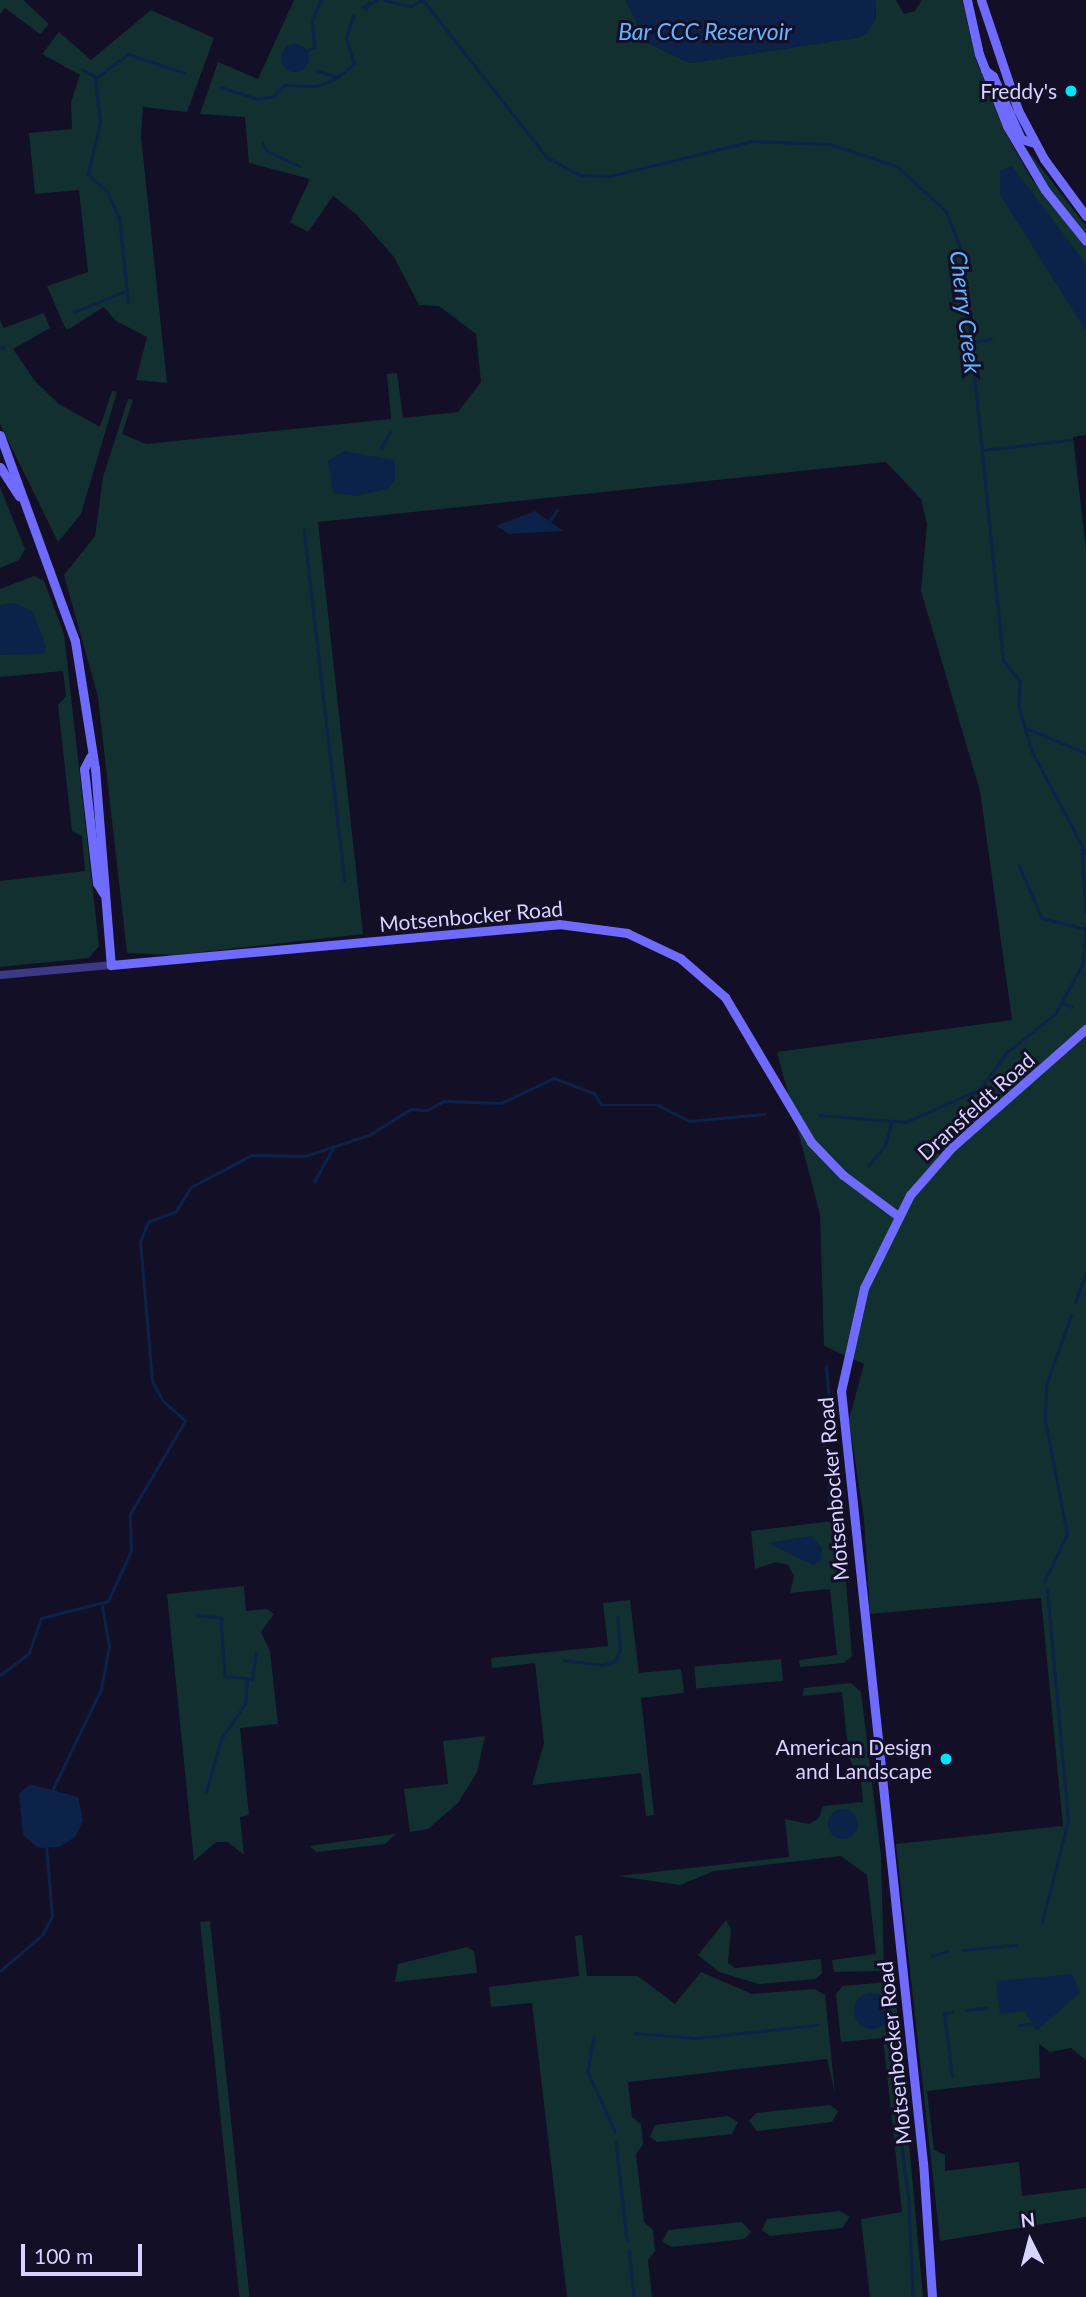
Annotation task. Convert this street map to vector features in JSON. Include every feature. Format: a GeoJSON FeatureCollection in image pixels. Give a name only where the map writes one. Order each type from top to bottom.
{"type":"FeatureCollection","features":[{"type":"Feature","properties":{"kind":"main road"},"geometry":{"type":"LineString","coordinates":[[967,0],[984,69],[1027,163],[1086,241]]}},
{"type":"Feature","properties":{"kind":"main road"},"geometry":{"type":"LineString","coordinates":[[981,0],[1006,83],[1035,143],[1086,216]]}},
{"type":"Feature","properties":{"kind":"main road"},"geometry":{"type":"LineString","coordinates":[[984,69],[993,76],[1021,139],[1035,143]]}},
{"type":"Feature","properties":{"kind":"main road"},"geometry":{"type":"LineString","coordinates":[[0,435],[20,497],[73,633],[90,757],[84,769],[97,883],[103,893],[111,965]]}},
{"type":"Feature","properties":{"kind":"main road"},"geometry":{"type":"LineString","coordinates":[[0,467],[20,497]]}},
{"type":"Feature","properties":{"kind":"main road","name":"Motsenbocker Road"},"geometry":{"type":"LineString","coordinates":[[111,965],[559,924],[627,933],[680,958],[725,998],[811,1142],[849,1180],[898,1216],[858,1308],[840,1410],[922,2151],[932,2297]]}},
{"type":"Feature","properties":{"kind":"main road","name":"Dransfeldt Road"},"geometry":{"type":"LineString","coordinates":[[898,1216],[939,1160],[1086,1029]]}},
{"type":"Feature","properties":{"kind":"street"},"geometry":{"type":"LineString","coordinates":[[0,975],[111,965]]}},
{"type":"Feature","properties":{"kind":"green space"},"geometry":{"type":"Polygon","coordinates":[[[0,0],[23,0],[49,24],[40,34],[5,8],[0,14],[0,0]]]}},
{"type":"Feature","properties":{"kind":"green space"},"geometry":{"type":"Polygon","coordinates":[[[294,0],[626,0],[647,43],[691,63],[859,37],[876,19],[875,0],[896,0],[904,14],[915,11],[922,0],[962,0],[977,63],[1005,132],[1031,178],[1086,247],[1086,435],[1073,437],[1086,550],[1086,2060],[1071,2048],[1050,2052],[1039,2044],[1040,2078],[927,2091],[934,2150],[945,2155],[945,2171],[1019,2162],[1022,2196],[1086,2188],[1086,2217],[940,2241],[896,1844],[1063,1826],[1041,1598],[870,1614],[864,1519],[849,1420],[864,1364],[824,1346],[820,1214],[777,1052],[1012,1020],[980,791],[921,591],[927,524],[921,499],[886,462],[318,522],[363,934],[175,955],[127,953],[98,697],[64,575],[95,536],[103,477],[128,399],[133,400],[122,434],[146,444],[391,419],[387,374],[397,373],[403,418],[458,412],[481,382],[476,334],[439,306],[419,305],[394,257],[357,215],[333,196],[308,232],[290,222],[310,179],[249,163],[245,117],[200,114],[218,62],[258,79],[294,0]]]}},
{"type":"Feature","properties":{"kind":"green space"},"geometry":{"type":"Polygon","coordinates":[[[151,10],[214,38],[187,112],[143,107],[141,136],[167,383],[136,380],[147,337],[116,321],[104,307],[67,330],[63,323],[47,286],[88,272],[79,190],[35,194],[29,133],[72,129],[71,102],[80,75],[42,54],[59,32],[91,60],[151,10]]]}},
{"type":"Feature","properties":{"kind":"green space"},"geometry":{"type":"Polygon","coordinates":[[[1022,143],[1086,226],[1086,234],[1049,188],[1022,143]]]}},
{"type":"Feature","properties":{"kind":"green space"},"geometry":{"type":"Polygon","coordinates":[[[44,313],[50,328],[13,349],[35,381],[59,404],[100,427],[112,391],[117,392],[81,514],[58,542],[0,424],[0,320],[4,328],[44,313]]]}},
{"type":"Feature","properties":{"kind":"green space"},"geometry":{"type":"Polygon","coordinates":[[[0,487],[25,549],[19,560],[0,568],[0,487]]]}},
{"type":"Feature","properties":{"kind":"green space"},"geometry":{"type":"Polygon","coordinates":[[[34,576],[44,581],[64,634],[99,946],[89,958],[0,967],[0,881],[85,871],[82,836],[72,831],[58,705],[66,696],[63,671],[0,677],[0,589],[34,576]]]}},
{"type":"Feature","properties":{"kind":"green space"},"geometry":{"type":"Polygon","coordinates":[[[841,1520],[852,1656],[844,1663],[800,1667],[799,1660],[837,1655],[830,1589],[790,1593],[794,1576],[788,1565],[776,1562],[755,1569],[751,1531],[841,1520]]]}},
{"type":"Feature","properties":{"kind":"green space"},"geometry":{"type":"Polygon","coordinates":[[[244,1586],[246,1611],[267,1609],[274,1614],[261,1632],[270,1651],[278,1724],[240,1728],[249,1815],[240,1817],[244,1855],[228,1842],[216,1842],[194,1861],[167,1594],[244,1586]]]}},
{"type":"Feature","properties":{"kind":"green space"},"geometry":{"type":"Polygon","coordinates":[[[630,1600],[639,1673],[681,1669],[684,1693],[641,1698],[654,1815],[646,1816],[641,1773],[532,1785],[544,1743],[535,1663],[492,1668],[491,1658],[608,1646],[603,1603],[630,1600]]]}},
{"type":"Feature","properties":{"kind":"green space"},"geometry":{"type":"Polygon","coordinates":[[[781,1659],[783,1681],[696,1688],[694,1667],[781,1659]]]}},
{"type":"Feature","properties":{"kind":"green space"},"geometry":{"type":"Polygon","coordinates":[[[851,1683],[861,1692],[881,1856],[884,1971],[834,1972],[832,1960],[876,1954],[867,1875],[841,1856],[714,1871],[680,1885],[618,1876],[789,1857],[785,1819],[809,1824],[819,1818],[823,1806],[863,1802],[861,1780],[849,1758],[842,1692],[803,1696],[804,1688],[851,1683]]]}},
{"type":"Feature","properties":{"kind":"green space"},"geometry":{"type":"Polygon","coordinates":[[[485,1736],[477,1772],[458,1803],[428,1829],[410,1832],[404,1789],[448,1784],[443,1741],[485,1736]]]}},
{"type":"Feature","properties":{"kind":"green space"},"geometry":{"type":"Polygon","coordinates":[[[396,1834],[385,1844],[317,1852],[309,1846],[396,1834]]]}},
{"type":"Feature","properties":{"kind":"green space"},"geometry":{"type":"Polygon","coordinates":[[[726,1920],[731,1929],[728,1963],[735,1968],[821,1959],[822,1973],[816,1979],[759,1984],[719,1972],[698,1955],[726,1920]]]}},
{"type":"Feature","properties":{"kind":"green space"},"geometry":{"type":"Polygon","coordinates":[[[210,1921],[250,2297],[239,2297],[200,1922],[210,1921]]]}},
{"type":"Feature","properties":{"kind":"green space"},"geometry":{"type":"Polygon","coordinates":[[[582,1935],[587,1976],[638,1976],[675,2004],[701,1972],[752,1994],[815,1989],[825,1995],[835,2093],[827,2059],[628,2082],[632,2117],[641,2124],[643,2144],[636,2154],[644,2222],[653,2230],[655,2251],[648,2260],[652,2297],[567,2297],[532,2003],[491,2007],[489,1987],[579,1976],[575,1936],[582,1935]]]}},
{"type":"Feature","properties":{"kind":"green space"},"geometry":{"type":"Polygon","coordinates":[[[467,1947],[474,1951],[477,1973],[395,1982],[398,1964],[467,1947]]]}},
{"type":"Feature","properties":{"kind":"green space"},"geometry":{"type":"Polygon","coordinates":[[[888,1982],[895,1988],[923,2297],[870,2297],[861,2219],[902,2212],[883,2038],[841,2042],[836,1994],[843,1986],[888,1982]]]}},
{"type":"Feature","properties":{"kind":"green space"},"geometry":{"type":"Polygon","coordinates":[[[830,2105],[838,2111],[832,2122],[757,2131],[749,2121],[756,2113],[830,2105]]]}},
{"type":"Feature","properties":{"kind":"green space"},"geometry":{"type":"Polygon","coordinates":[[[728,2116],[738,2122],[732,2134],[657,2142],[650,2137],[655,2125],[728,2116]]]}},
{"type":"Feature","properties":{"kind":"green space"},"geometry":{"type":"Polygon","coordinates":[[[840,2211],[850,2217],[842,2228],[770,2236],[762,2230],[767,2219],[840,2211]]]}},
{"type":"Feature","properties":{"kind":"green space"},"geometry":{"type":"Polygon","coordinates":[[[742,2222],[751,2232],[744,2239],[672,2247],[662,2242],[668,2230],[742,2222]]]}},
{"type":"Feature","properties":{"kind":"water","name":"Bar CCC Reservoir"},"geometry":{"type":"Polygon","coordinates":[[[626,0],[875,0],[876,19],[866,34],[850,39],[691,63],[647,43],[626,0]]]}},
{"type":"Feature","properties":{"kind":"water"},"geometry":{"type":"Polygon","coordinates":[[[295,44],[305,48],[309,58],[305,68],[295,72],[285,68],[281,58],[285,48],[295,44]]]}},
{"type":"Feature","properties":{"kind":"water"},"geometry":{"type":"Polygon","coordinates":[[[1012,166],[1086,264],[1086,331],[1000,195],[1000,171],[1012,166]]]}},
{"type":"Feature","properties":{"kind":"water"},"geometry":{"type":"Polygon","coordinates":[[[344,451],[395,460],[395,480],[387,489],[355,496],[333,493],[328,461],[344,451]]]}},
{"type":"Feature","properties":{"kind":"water"},"geometry":{"type":"Polygon","coordinates":[[[535,511],[563,531],[509,534],[496,526],[535,511]]]}},
{"type":"Feature","properties":{"kind":"water"},"geometry":{"type":"Polygon","coordinates":[[[15,603],[33,612],[46,647],[43,654],[0,655],[0,605],[15,603]]]}},
{"type":"Feature","properties":{"kind":"water"},"geometry":{"type":"Polygon","coordinates":[[[811,1536],[822,1548],[821,1560],[813,1565],[768,1543],[811,1536]]]}},
{"type":"Feature","properties":{"kind":"water"},"geometry":{"type":"Polygon","coordinates":[[[30,1784],[78,1797],[83,1821],[75,1837],[59,1847],[38,1848],[23,1835],[19,1794],[30,1784]]]}},
{"type":"Feature","properties":{"kind":"water"},"geometry":{"type":"Polygon","coordinates":[[[843,1809],[854,1813],[858,1824],[854,1835],[843,1839],[832,1835],[828,1824],[832,1813],[843,1809]]]}},
{"type":"Feature","properties":{"kind":"water"},"geometry":{"type":"Polygon","coordinates":[[[1072,1974],[1080,1993],[1036,2031],[1025,2011],[1000,2014],[996,1981],[1072,1974]]]}},
{"type":"Feature","properties":{"kind":"water"},"geometry":{"type":"Polygon","coordinates":[[[872,1993],[885,1998],[890,2011],[885,2024],[872,2029],[859,2024],[854,2011],[859,1998],[872,1993]]]}},
{"type":"Feature","properties":{"kind":"waterway"},"geometry":{"type":"LineString","coordinates":[[308,50],[314,47],[312,20],[321,0]]}},
{"type":"Feature","properties":{"kind":"waterway"},"geometry":{"type":"LineString","coordinates":[[362,7],[378,0]]}},
{"type":"Feature","properties":{"kind":"waterway"},"geometry":{"type":"LineString","coordinates":[[384,0],[411,6],[422,0]]}},
{"type":"Feature","properties":{"kind":"waterway","name":"Cherry Creek"},"geometry":{"type":"LineString","coordinates":[[423,0],[547,157],[579,175],[610,176],[752,141],[830,144],[897,166],[946,211],[962,251],[1004,661],[1020,681],[1019,706],[1032,751],[1086,853]]}},
{"type":"Feature","properties":{"kind":"waterway"},"geometry":{"type":"LineString","coordinates":[[365,10],[368,4]]}},
{"type":"Feature","properties":{"kind":"waterway"},"geometry":{"type":"LineString","coordinates":[[221,87],[257,99],[274,96],[285,85],[317,86],[333,80],[354,64],[346,38],[353,16]]}},
{"type":"Feature","properties":{"kind":"waterway"},"geometry":{"type":"LineString","coordinates":[[128,303],[119,218],[107,192],[88,174],[100,122],[95,79],[128,54],[185,73]]}},
{"type":"Feature","properties":{"kind":"waterway"},"geometry":{"type":"LineString","coordinates":[[82,69],[96,77]]}},
{"type":"Feature","properties":{"kind":"waterway"},"geometry":{"type":"LineString","coordinates":[[318,71],[338,77]]}},
{"type":"Feature","properties":{"kind":"waterway"},"geometry":{"type":"LineString","coordinates":[[263,143],[267,151],[299,166]]}},
{"type":"Feature","properties":{"kind":"waterway"},"geometry":{"type":"LineString","coordinates":[[74,312],[123,292]]}},
{"type":"Feature","properties":{"kind":"waterway"},"geometry":{"type":"LineString","coordinates":[[971,342],[991,339]]}},
{"type":"Feature","properties":{"kind":"waterway"},"geometry":{"type":"LineString","coordinates":[[0,348],[4,347]]}},
{"type":"Feature","properties":{"kind":"waterway"},"geometry":{"type":"LineString","coordinates":[[381,448],[390,432]]}},
{"type":"Feature","properties":{"kind":"waterway"},"geometry":{"type":"LineString","coordinates":[[983,450],[1070,440]]}},
{"type":"Feature","properties":{"kind":"waterway"},"geometry":{"type":"LineString","coordinates":[[549,522],[557,510]]}},
{"type":"Feature","properties":{"kind":"waterway"},"geometry":{"type":"LineString","coordinates":[[304,529],[345,881]]}},
{"type":"Feature","properties":{"kind":"waterway"},"geometry":{"type":"LineString","coordinates":[[1028,729],[1086,753]]}},
{"type":"Feature","properties":{"kind":"waterway"},"geometry":{"type":"LineString","coordinates":[[1082,850],[1086,913]]}},
{"type":"Feature","properties":{"kind":"waterway"},"geometry":{"type":"LineString","coordinates":[[1019,865],[1042,918],[1086,929]]}},
{"type":"Feature","properties":{"kind":"waterway"},"geometry":{"type":"LineString","coordinates":[[819,1115],[906,1122],[980,1089],[1006,1053],[1055,1014],[1082,965],[1086,924]]}},
{"type":"Feature","properties":{"kind":"waterway"},"geometry":{"type":"LineString","coordinates":[[1062,1002],[1072,1007]]}},
{"type":"Feature","properties":{"kind":"waterway"},"geometry":{"type":"LineString","coordinates":[[0,1675],[29,1653],[41,1618],[108,1601],[131,1551],[130,1514],[185,1421],[162,1400],[152,1381],[140,1242],[148,1222],[176,1211],[191,1187],[252,1155],[305,1156],[369,1135],[411,1109],[427,1110],[444,1101],[501,1103],[554,1078],[594,1093],[602,1105],[658,1105],[689,1121],[765,1114]]}},
{"type":"Feature","properties":{"kind":"waterway"},"geometry":{"type":"LineString","coordinates":[[868,1166],[885,1146],[891,1124]]}},
{"type":"Feature","properties":{"kind":"waterway"},"geometry":{"type":"LineString","coordinates":[[314,1182],[334,1146]]}},
{"type":"Feature","properties":{"kind":"waterway"},"geometry":{"type":"LineString","coordinates":[[1075,1302],[1086,1274]]}},
{"type":"Feature","properties":{"kind":"waterway"},"geometry":{"type":"LineString","coordinates":[[1044,1582],[1067,1534],[1045,1421],[1046,1385],[1071,1315]]}},
{"type":"Feature","properties":{"kind":"waterway"},"geometry":{"type":"LineString","coordinates":[[823,1432],[830,1411],[826,1366]]}},
{"type":"Feature","properties":{"kind":"waterway"},"geometry":{"type":"LineString","coordinates":[[825,1445],[831,1514]]}},
{"type":"Feature","properties":{"kind":"waterway"},"geometry":{"type":"LineString","coordinates":[[1042,1922],[1068,1821],[1047,1590]]}},
{"type":"Feature","properties":{"kind":"waterway"},"geometry":{"type":"LineString","coordinates":[[51,1793],[101,1689],[109,1647],[102,1607]]}},
{"type":"Feature","properties":{"kind":"waterway"},"geometry":{"type":"LineString","coordinates":[[198,1615],[221,1618],[225,1676],[252,1679],[256,1653]]}},
{"type":"Feature","properties":{"kind":"waterway"},"geometry":{"type":"LineString","coordinates":[[564,1660],[602,1665],[615,1661],[620,1650],[617,1617]]}},
{"type":"Feature","properties":{"kind":"waterway"},"geometry":{"type":"LineString","coordinates":[[206,1792],[221,1739],[245,1704],[247,1681]]}},
{"type":"Feature","properties":{"kind":"waterway"},"geometry":{"type":"LineString","coordinates":[[0,1971],[42,1935],[52,1916],[46,1846]]}},
{"type":"Feature","properties":{"kind":"waterway"},"geometry":{"type":"LineString","coordinates":[[962,1950],[1016,1945]]}},
{"type":"Feature","properties":{"kind":"waterway"},"geometry":{"type":"LineString","coordinates":[[932,1956],[947,1951]]}},
{"type":"Feature","properties":{"kind":"waterway"},"geometry":{"type":"LineString","coordinates":[[966,2010],[986,2008]]}},
{"type":"Feature","properties":{"kind":"waterway"},"geometry":{"type":"LineString","coordinates":[[952,2012],[944,2013],[952,2077]]}},
{"type":"Feature","properties":{"kind":"waterway"},"geometry":{"type":"LineString","coordinates":[[886,2022],[909,2202],[913,2297]]}},
{"type":"Feature","properties":{"kind":"waterway"},"geometry":{"type":"LineString","coordinates":[[1019,2025],[1030,2024]]}},
{"type":"Feature","properties":{"kind":"waterway"},"geometry":{"type":"LineString","coordinates":[[635,2033],[695,2038],[817,2025]]}},
{"type":"Feature","properties":{"kind":"waterway"},"geometry":{"type":"LineString","coordinates":[[594,2037],[588,2072],[615,2131]]}},
{"type":"Feature","properties":{"kind":"waterway"},"geometry":{"type":"LineString","coordinates":[[616,2142],[627,2239]]}},
{"type":"Feature","properties":{"kind":"waterway"},"geometry":{"type":"LineString","coordinates":[[629,2250],[634,2297]]}},
{"type":"Feature","properties":{"kind":"place","name":"Freddy's"},"geometry":{"type":"Point","coordinates":[1071,91]}},
{"type":"Feature","properties":{"kind":"place","name":"American Design and Landscape"},"geometry":{"type":"Point","coordinates":[946,1759]}}]}
